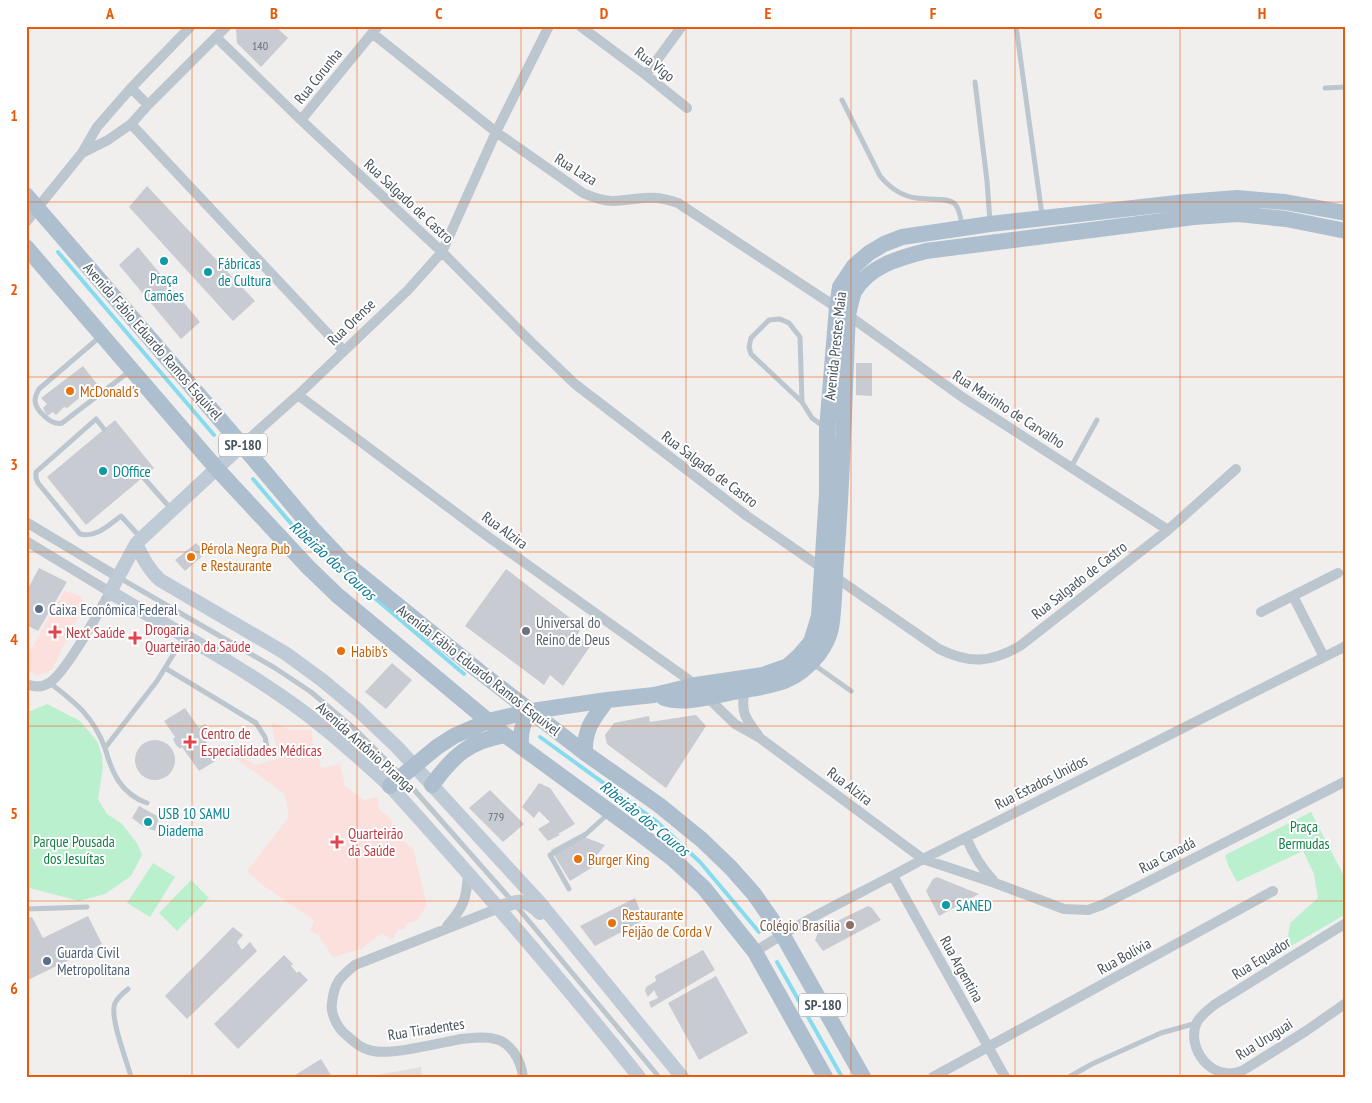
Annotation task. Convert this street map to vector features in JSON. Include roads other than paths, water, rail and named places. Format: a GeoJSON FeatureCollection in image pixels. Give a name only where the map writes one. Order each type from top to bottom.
{"type":"FeatureCollection","features":[{"type":"Feature","properties":{"kind":"main road","name":"Avenida Fábio Eduardo Ramos Esquível"},"geometry":{"type":"LineString","coordinates":[[26,195],[312,528],[343,561],[396,605],[586,753],[659,805],[702,840],[731,868],[743,881],[782,934],[863,1077]]}},
{"type":"Feature","properties":{"kind":"main road","name":"Avenida Prestes Maia"},"geometry":{"type":"LineString","coordinates":[[702,691],[745,690],[773,686],[789,681],[806,659],[826,643],[834,602],[828,572],[841,486],[835,429],[842,311],[840,287],[854,266],[869,253],[884,244],[902,237],[990,224],[1186,202],[1237,198],[1285,202],[1346,213]]}},
{"type":"Feature","properties":{"kind":"main road","name":"Avenida Prestes Maia"},"geometry":{"type":"LineString","coordinates":[[842,311],[866,277],[880,266],[926,251],[1194,217],[1238,214],[1286,220],[1346,231]]}},
{"type":"Feature","properties":{"kind":"main road","name":"Avenida Fábio Eduardo Ramos Esquível"},"geometry":{"type":"LineString","coordinates":[[26,246],[217,469],[308,567],[337,595],[505,735],[673,859],[695,879],[755,952],[825,1077]]}},
{"type":"Feature","properties":{"kind":"main road","name":"Rua Orense"},"geometry":{"type":"LineString","coordinates":[[110,592],[139,541],[242,445]]}},
{"type":"Feature","properties":{"kind":"main road","name":"Avenida Antônio Piranga"},"geometry":{"type":"LineString","coordinates":[[139,541],[146,563],[160,580],[252,632],[284,653],[314,674],[358,710],[468,872],[604,1032],[638,1077]]}},
{"type":"Feature","properties":{"kind":"main road","name":"Avenida Antônio Piranga"},"geometry":{"type":"LineString","coordinates":[[110,592],[254,679],[300,709],[335,737],[402,776],[432,785],[540,903],[682,1077]]}},
{"type":"Feature","properties":{"kind":"main road","name":"Avenida Prestes Maia"},"geometry":{"type":"LineString","coordinates":[[402,776],[437,747],[454,736],[488,721],[532,711],[607,700],[654,696],[672,701],[709,690],[717,682],[763,675],[806,659]]}},
{"type":"Feature","properties":{"kind":"main road"},"geometry":{"type":"LineString","coordinates":[[586,753],[586,735],[592,721],[607,700]]}},
{"type":"Feature","properties":{"kind":"main road"},"geometry":{"type":"LineString","coordinates":[[521,747],[520,736],[522,728],[527,716],[532,711]]}},
{"type":"Feature","properties":{"kind":"main road"},"geometry":{"type":"LineString","coordinates":[[432,785],[451,761],[463,750],[489,738],[505,735]]}},
{"type":"Feature","properties":{"kind":"main road"},"geometry":{"type":"LineString","coordinates":[[499,908],[513,902],[523,902],[536,909],[572,942]]}},
{"type":"Feature","properties":{"kind":"street"},"geometry":{"type":"LineString","coordinates":[[26,222],[82,153],[97,128],[131,88],[191,26]]}},
{"type":"Feature","properties":{"kind":"street"},"geometry":{"type":"LineString","coordinates":[[82,153],[108,140],[131,124],[227,26]]}},
{"type":"Feature","properties":{"kind":"street","name":"Rua Orense"},"geometry":{"type":"LineString","coordinates":[[242,445],[298,396],[408,290],[442,252],[496,132],[549,26]]}},
{"type":"Feature","properties":{"kind":"street","name":"Rua Vigo"},"geometry":{"type":"LineString","coordinates":[[580,26],[646,75],[686,108]]}},
{"type":"Feature","properties":{"kind":"street"},"geometry":{"type":"LineString","coordinates":[[646,75],[682,26]]}},
{"type":"Feature","properties":{"kind":"street","name":"Rua Laza"},"geometry":{"type":"LineString","coordinates":[[375,30],[496,132],[583,193],[597,199],[612,201],[649,196],[664,198],[678,203],[842,311]]}},
{"type":"Feature","properties":{"kind":"street","name":"Rua Corunha"},"geometry":{"type":"LineString","coordinates":[[301,120],[375,30]]}},
{"type":"Feature","properties":{"kind":"street","name":"Rua Salgado de Castro"},"geometry":{"type":"LineString","coordinates":[[217,38],[301,120],[442,252],[575,384],[732,505],[939,649],[955,656],[969,660],[986,660],[1004,655],[1020,646],[1168,530],[1236,469]]}},
{"type":"Feature","properties":{"kind":"street"},"geometry":{"type":"LineString","coordinates":[[131,88],[148,105]]}},
{"type":"Feature","properties":{"kind":"street"},"geometry":{"type":"LineString","coordinates":[[131,124],[344,351]]}},
{"type":"Feature","properties":{"kind":"street","name":"Rua Marinho de Carvalho"},"geometry":{"type":"LineString","coordinates":[[842,311],[962,397],[1168,530]]}},
{"type":"Feature","properties":{"kind":"street","name":"Rua Alzira"},"geometry":{"type":"LineString","coordinates":[[298,396],[702,691],[734,724],[760,738],[923,859]]}},
{"type":"Feature","properties":{"kind":"street"},"geometry":{"type":"LineString","coordinates":[[26,522],[118,577]]}},
{"type":"Feature","properties":{"kind":"street","name":"Avenida Antônio Piranga"},"geometry":{"type":"LineString","coordinates":[[26,541],[110,592]]}},
{"type":"Feature","properties":{"kind":"street"},"geometry":{"type":"LineString","coordinates":[[1261,612],[1338,573]]}},
{"type":"Feature","properties":{"kind":"street"},"geometry":{"type":"LineString","coordinates":[[26,684],[37,688],[50,683],[66,665],[110,592]]}},
{"type":"Feature","properties":{"kind":"street"},"geometry":{"type":"LineString","coordinates":[[1294,596],[1324,657]]}},
{"type":"Feature","properties":{"kind":"street","name":"Rua Estados Unidos"},"geometry":{"type":"LineString","coordinates":[[755,952],[782,934],[923,859],[1346,646]]}},
{"type":"Feature","properties":{"kind":"street","name":"Rua Alzira"},"geometry":{"type":"LineString","coordinates":[[745,690],[742,703],[743,712],[760,738]]}},
{"type":"Feature","properties":{"kind":"street","name":"Rua Canadá"},"geometry":{"type":"LineString","coordinates":[[923,859],[1064,909],[1088,910],[1102,905],[1346,781]]}},
{"type":"Feature","properties":{"kind":"street","name":"Rua Canadá"},"geometry":{"type":"LineString","coordinates":[[966,837],[973,856],[995,883]]}},
{"type":"Feature","properties":{"kind":"street","name":"Rua Tiradentes"},"geometry":{"type":"LineString","coordinates":[[444,929],[460,911],[464,902],[467,894],[468,872]]}},
{"type":"Feature","properties":{"kind":"street","name":"Rua Argentina"},"geometry":{"type":"LineString","coordinates":[[892,876],[1005,1077]]}},
{"type":"Feature","properties":{"kind":"street","name":"Rua Bolívia"},"geometry":{"type":"LineString","coordinates":[[933,1077],[1273,892]]}},
{"type":"Feature","properties":{"kind":"street","name":"Rua Tiradentes"},"geometry":{"type":"LineString","coordinates":[[499,908],[356,966],[346,973],[334,989],[331,1008],[340,1030],[355,1044],[375,1052],[475,1037],[495,1038],[514,1052],[520,1063],[523,1077]]}},
{"type":"Feature","properties":{"kind":"street","name":"Rua Equador"},"geometry":{"type":"LineString","coordinates":[[1197,1023],[1203,1014],[1214,1005],[1346,923]]}},
{"type":"Feature","properties":{"kind":"street","name":"Rua Uruguai"},"geometry":{"type":"LineString","coordinates":[[1197,1023],[1194,1037],[1202,1057],[1213,1070],[1228,1075],[1242,1071],[1306,1031],[1346,1003]]}},
{"type":"Feature","properties":{"kind":"lane"},"geometry":{"type":"LineString","coordinates":[[1016,26],[1043,218]]}},
{"type":"Feature","properties":{"kind":"lane"},"geometry":{"type":"LineString","coordinates":[[976,82],[990,224]]}},
{"type":"Feature","properties":{"kind":"lane"},"geometry":{"type":"LineString","coordinates":[[1325,88],[1346,87]]}},
{"type":"Feature","properties":{"kind":"lane"},"geometry":{"type":"LineString","coordinates":[[842,100],[880,176],[888,186],[915,198],[954,203],[959,210],[962,228]]}},
{"type":"Feature","properties":{"kind":"lane"},"geometry":{"type":"LineString","coordinates":[[802,402],[800,337],[789,323],[780,319],[769,320],[751,338],[749,347],[751,354],[802,402],[812,418],[835,429]]}},
{"type":"Feature","properties":{"kind":"lane"},"geometry":{"type":"LineString","coordinates":[[101,335],[40,389],[35,397],[35,403],[38,407],[51,422],[55,424],[62,423],[131,370]]}},
{"type":"Feature","properties":{"kind":"lane"},"geometry":{"type":"LineString","coordinates":[[104,429],[96,419],[36,472],[36,478],[38,483],[80,534],[101,532],[121,516],[139,541]]}},
{"type":"Feature","properties":{"kind":"lane"},"geometry":{"type":"LineString","coordinates":[[1071,467],[1097,420]]}},
{"type":"Feature","properties":{"kind":"lane"},"geometry":{"type":"LineString","coordinates":[[143,477],[172,510]]}},
{"type":"Feature","properties":{"kind":"lane"},"geometry":{"type":"LineString","coordinates":[[118,577],[242,648],[311,692],[356,730],[402,776],[513,902],[659,1077]]}},
{"type":"Feature","properties":{"kind":"lane"},"geometry":{"type":"LineString","coordinates":[[105,748],[157,681],[184,636]]}},
{"type":"Feature","properties":{"kind":"lane"},"geometry":{"type":"LineString","coordinates":[[806,659],[850,692]]}},
{"type":"Feature","properties":{"kind":"lane"},"geometry":{"type":"LineString","coordinates":[[165,668],[256,723],[265,737],[267,747]]}},
{"type":"Feature","properties":{"kind":"lane"},"geometry":{"type":"LineString","coordinates":[[50,683],[79,705],[98,730],[116,779],[136,799],[147,803]]}},
{"type":"Feature","properties":{"kind":"lane"},"geometry":{"type":"LineString","coordinates":[[569,889],[550,855],[586,834],[610,812]]}},
{"type":"Feature","properties":{"kind":"lane"},"geometry":{"type":"LineString","coordinates":[[26,909],[87,907]]}},
{"type":"Feature","properties":{"kind":"lane"},"geometry":{"type":"LineString","coordinates":[[128,989],[115,1003],[113,1012],[132,1077]]}},
{"type":"Feature","properties":{"kind":"lane"},"geometry":{"type":"LineString","coordinates":[[1069,1077],[1092,1064],[1160,1033],[1197,1023]]}},
{"type":"Feature","properties":{"kind":"waterway"},"geometry":{"type":"LineString","coordinates":[[58,252],[214,435]]}},
{"type":"Feature","properties":{"kind":"waterway","name":"Ribeirão dos Couros"},"geometry":{"type":"LineString","coordinates":[[253,479],[300,534],[335,564]]}},
{"type":"Feature","properties":{"kind":"waterway","name":"Ribeirão dos Couros"},"geometry":{"type":"LineString","coordinates":[[357,583],[464,674]]}},
{"type":"Feature","properties":{"kind":"waterway","name":"Ribeirão dos Couros"},"geometry":{"type":"LineString","coordinates":[[540,737],[656,821],[700,862],[759,932]]}},
{"type":"Feature","properties":{"kind":"waterway","name":"Ribeirão dos Couros"},"geometry":{"type":"LineString","coordinates":[[777,962],[842,1077]]}},
{"type":"Feature","properties":{"kind":"place","name":"Praça Camões"},"geometry":{"type":"Point","coordinates":[164,261]}},
{"type":"Feature","properties":{"kind":"place","name":"Fábricas de Cultura"},"geometry":{"type":"Point","coordinates":[208,272]}},
{"type":"Feature","properties":{"kind":"place","name":"McDonald's"},"geometry":{"type":"Point","coordinates":[70,391]}},
{"type":"Feature","properties":{"kind":"place","name":"DOffice"},"geometry":{"type":"Point","coordinates":[103,471]}},
{"type":"Feature","properties":{"kind":"place","name":"Pérola Negra Pub e Restaurante"},"geometry":{"type":"Point","coordinates":[191,557]}},
{"type":"Feature","properties":{"kind":"place","name":"Caixa Econômica Federal"},"geometry":{"type":"Point","coordinates":[39,609]}},
{"type":"Feature","properties":{"kind":"place","name":"Universal do Reino de Deus"},"geometry":{"type":"Point","coordinates":[526,631]}},
{"type":"Feature","properties":{"kind":"place","name":"Next Saúde"},"geometry":{"type":"Point","coordinates":[55,632]}},
{"type":"Feature","properties":{"kind":"place","name":"Drogaria Quarteirão da Saúde"},"geometry":{"type":"Point","coordinates":[135,638]}},
{"type":"Feature","properties":{"kind":"place","name":"Habib's"},"geometry":{"type":"Point","coordinates":[341,651]}},
{"type":"Feature","properties":{"kind":"place","name":"Centro de Especialidades Médicas"},"geometry":{"type":"Point","coordinates":[190,742]}},
{"type":"Feature","properties":{"kind":"place","name":"USB 10 SAMU Diadema"},"geometry":{"type":"Point","coordinates":[148,822]}},
{"type":"Feature","properties":{"kind":"place","name":"Quarteirão da Saúde"},"geometry":{"type":"Point","coordinates":[337,842]}},
{"type":"Feature","properties":{"kind":"place","name":"Burger King"},"geometry":{"type":"Point","coordinates":[578,859]}},
{"type":"Feature","properties":{"kind":"place","name":"SANED"},"geometry":{"type":"Point","coordinates":[946,905]}},
{"type":"Feature","properties":{"kind":"place","name":"Restaurante Feijão de Corda V"},"geometry":{"type":"Point","coordinates":[612,923]}},
{"type":"Feature","properties":{"kind":"place","name":"Colégio Brasília"},"geometry":{"type":"Point","coordinates":[850,925]}},
{"type":"Feature","properties":{"kind":"place","name":"Guarda Civil Metropolitana"},"geometry":{"type":"Point","coordinates":[47,961]}},
{"type":"Feature","properties":{"kind":"park label","name":"Praça Bermudas"},"geometry":{"type":"Point","coordinates":[1304,834]}},
{"type":"Feature","properties":{"kind":"park label","name":"Parque Pousada dos Jesuítas"},"geometry":{"type":"Point","coordinates":[74,850]}}]}
